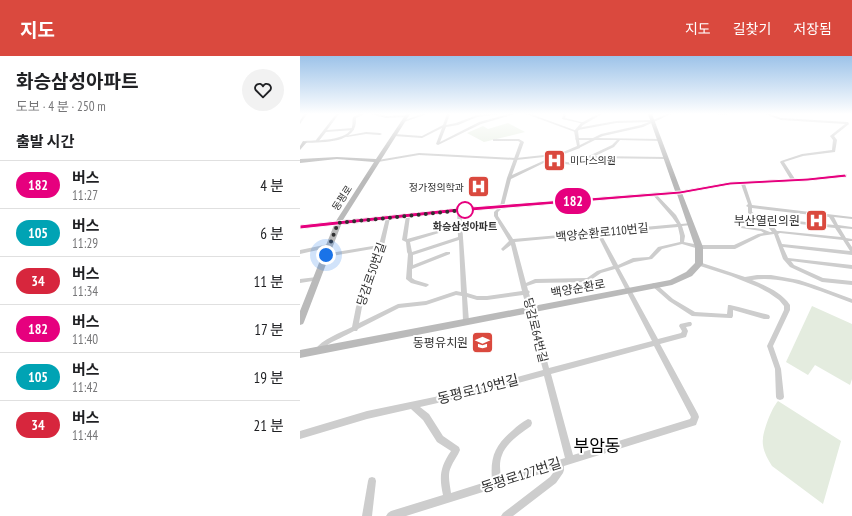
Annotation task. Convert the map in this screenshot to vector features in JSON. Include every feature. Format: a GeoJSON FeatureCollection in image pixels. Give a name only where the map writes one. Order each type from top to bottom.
{"type":"FeatureCollection","features":[{"type":"Feature","properties":{"kind":"main road","name":"동평로"},"geometry":{"type":"LineString","coordinates":[[300,322],[338,223],[394,135]]}},
{"type":"Feature","properties":{"kind":"main road"},"geometry":{"type":"LineString","coordinates":[[658,135],[699,247],[699,264]]}},
{"type":"Feature","properties":{"kind":"main road"},"geometry":{"type":"LineString","coordinates":[[300,149],[302,142]]}},
{"type":"Feature","properties":{"kind":"main road"},"geometry":{"type":"LineString","coordinates":[[300,161],[337,158],[378,161]]}},
{"type":"Feature","properties":{"kind":"main road"},"geometry":{"type":"LineString","coordinates":[[300,227],[458,210],[680,192]]}},
{"type":"Feature","properties":{"kind":"main road","name":"백양순환로"},"geometry":{"type":"LineString","coordinates":[[300,354],[654,285],[683,277],[694,270],[699,264]]}},
{"type":"Feature","properties":{"kind":"street"},"geometry":{"type":"LineString","coordinates":[[317,141],[321,135]]}},
{"type":"Feature","properties":{"kind":"street"},"geometry":{"type":"LineString","coordinates":[[302,142],[350,135]]}},
{"type":"Feature","properties":{"kind":"street"},"geometry":{"type":"LineString","coordinates":[[401,135],[422,137],[425,135]]}},
{"type":"Feature","properties":{"kind":"street"},"geometry":{"type":"LineString","coordinates":[[441,135],[438,144],[455,135]]}},
{"type":"Feature","properties":{"kind":"street"},"geometry":{"type":"LineString","coordinates":[[578,135],[579,147]]}},
{"type":"Feature","properties":{"kind":"street"},"geometry":{"type":"LineString","coordinates":[[509,178],[533,169],[554,157],[602,135]]}},
{"type":"Feature","properties":{"kind":"street"},"geometry":{"type":"LineString","coordinates":[[793,180],[782,162],[802,155],[834,152],[835,140],[833,135]]}},
{"type":"Feature","properties":{"kind":"street"},"geometry":{"type":"LineString","coordinates":[[578,139],[660,140]]}},
{"type":"Feature","properties":{"kind":"street"},"geometry":{"type":"LineString","coordinates":[[378,161],[419,154],[516,160],[544,156],[554,157],[565,163],[574,164],[580,163],[614,146],[620,139]]}},
{"type":"Feature","properties":{"kind":"street"},"geometry":{"type":"LineString","coordinates":[[494,140],[521,143],[509,178],[502,206]]}},
{"type":"Feature","properties":{"kind":"street"},"geometry":{"type":"LineString","coordinates":[[590,157],[666,158]]}},
{"type":"Feature","properties":{"kind":"street"},"geometry":{"type":"LineString","coordinates":[[680,192],[743,183],[845,176]]}},
{"type":"Feature","properties":{"kind":"street"},"geometry":{"type":"LineString","coordinates":[[743,183],[750,204],[748,206],[750,213],[775,232],[786,259],[795,268],[822,280],[852,283]]}},
{"type":"Feature","properties":{"kind":"street"},"geometry":{"type":"LineString","coordinates":[[654,194],[679,224],[683,239],[682,243]]}},
{"type":"Feature","properties":{"kind":"street","name":"당감로64번길"},"geometry":{"type":"LineString","coordinates":[[502,206],[496,212],[496,216],[512,241],[527,292],[570,460]]}},
{"type":"Feature","properties":{"kind":"street"},"geometry":{"type":"LineString","coordinates":[[748,206],[852,218]]}},
{"type":"Feature","properties":{"kind":"street"},"geometry":{"type":"LineString","coordinates":[[458,210],[466,321]]}},
{"type":"Feature","properties":{"kind":"street"},"geometry":{"type":"LineString","coordinates":[[408,216],[404,240],[408,241],[409,252],[411,254],[410,279],[413,282],[426,285]]}},
{"type":"Feature","properties":{"kind":"street"},"geometry":{"type":"LineString","coordinates":[[830,216],[852,252]]}},
{"type":"Feature","properties":{"kind":"street","name":"당감로50번길"},"geometry":{"type":"LineString","coordinates":[[355,329],[359,307],[370,282],[382,246],[388,218]]}},
{"type":"Feature","properties":{"kind":"street"},"geometry":{"type":"LineString","coordinates":[[758,218],[852,228]]}},
{"type":"Feature","properties":{"kind":"street","name":"백양순환로110번길"},"geometry":{"type":"LineString","coordinates":[[512,241],[691,224]]}},
{"type":"Feature","properties":{"kind":"street"},"geometry":{"type":"LineString","coordinates":[[743,227],[762,230],[768,233]]}},
{"type":"Feature","properties":{"kind":"street"},"geometry":{"type":"LineString","coordinates":[[408,241],[440,231]]}},
{"type":"Feature","properties":{"kind":"street","name":"동평로127번길"},"geometry":{"type":"LineString","coordinates":[[391,516],[693,422],[695,417],[598,232]]}},
{"type":"Feature","properties":{"kind":"street"},"geometry":{"type":"LineString","coordinates":[[525,285],[535,281],[546,280],[588,280],[598,272],[617,267],[633,260],[650,258],[660,248],[682,243],[699,247],[735,247],[760,235],[775,232],[852,240]]}},
{"type":"Feature","properties":{"kind":"street"},"geometry":{"type":"LineString","coordinates":[[411,254],[461,238]]}},
{"type":"Feature","properties":{"kind":"street"},"geometry":{"type":"LineString","coordinates":[[503,249],[512,241]]}},
{"type":"Feature","properties":{"kind":"street"},"geometry":{"type":"LineString","coordinates":[[781,245],[852,252]]}},
{"type":"Feature","properties":{"kind":"street"},"geometry":{"type":"LineString","coordinates":[[300,252],[330,246]]}},
{"type":"Feature","properties":{"kind":"street"},"geometry":{"type":"LineString","coordinates":[[326,255],[382,246]]}},
{"type":"Feature","properties":{"kind":"street"},"geometry":{"type":"LineString","coordinates":[[410,268],[448,253]]}},
{"type":"Feature","properties":{"kind":"street"},"geometry":{"type":"LineString","coordinates":[[786,259],[852,267]]}},
{"type":"Feature","properties":{"kind":"street"},"geometry":{"type":"LineString","coordinates":[[699,264],[743,279],[776,293],[786,305],[787,310],[770,346],[778,369],[780,397]]}},
{"type":"Feature","properties":{"kind":"street"},"geometry":{"type":"LineString","coordinates":[[743,279],[751,277],[777,278],[799,282],[852,301]]}},
{"type":"Feature","properties":{"kind":"street"},"geometry":{"type":"LineString","coordinates":[[300,281],[317,279]]}},
{"type":"Feature","properties":{"kind":"street"},"geometry":{"type":"LineString","coordinates":[[819,289],[822,280]]}},
{"type":"Feature","properties":{"kind":"street"},"geometry":{"type":"LineString","coordinates":[[654,285],[671,300],[694,314],[730,316],[730,307],[746,310],[761,317],[767,317]]}},
{"type":"Feature","properties":{"kind":"street"},"geometry":{"type":"LineString","coordinates":[[318,350],[324,344],[355,329],[392,308],[426,303],[451,294],[464,294],[477,298],[487,298],[527,292]]}},
{"type":"Feature","properties":{"kind":"street","name":"동평로119번길"},"geometry":{"type":"LineString","coordinates":[[300,435],[367,416],[473,392],[546,371],[684,335],[685,331],[682,326],[689,324]]}},
{"type":"Feature","properties":{"kind":"street"},"geometry":{"type":"LineString","coordinates":[[412,406],[426,417],[440,439],[456,450],[447,464],[443,475],[448,498]]}},
{"type":"Feature","properties":{"kind":"street"},"geometry":{"type":"LineString","coordinates":[[497,482],[496,468],[498,454],[506,444],[528,423]]}},
{"type":"Feature","properties":{"kind":"street"},"geometry":{"type":"LineString","coordinates":[[506,516],[553,480],[560,470],[560,463]]}},
{"type":"Feature","properties":{"kind":"street"},"geometry":{"type":"LineString","coordinates":[[367,516],[372,481]]}},
{"type":"Feature","properties":{"kind":"shaded area"},"geometry":{"type":"Polygon","coordinates":[[[472,135],[511,135],[484,142],[472,135]]]}},
{"type":"Feature","properties":{"kind":"shaded area"},"geometry":{"type":"Polygon","coordinates":[[[812,306],[852,324],[852,379],[850,385],[815,365],[808,375],[786,362],[812,306]]]}},
{"type":"Feature","properties":{"kind":"shaded area"},"geometry":{"type":"Polygon","coordinates":[[[778,401],[841,441],[823,504],[772,466],[765,453],[763,441],[765,429],[772,410],[778,401]]]}},
{"type":"Feature","properties":{"kind":"bus line","name":"182"},"geometry":{"type":"LineString","coordinates":[[300,227],[458,210],[680,192],[730,184],[808,180],[845,176]]}},
{"type":"Feature","properties":{"kind":"place","name":"미다스의원"},"geometry":{"type":"Point","coordinates":[555,160]}},
{"type":"Feature","properties":{"kind":"place","name":"정가정의학과"},"geometry":{"type":"Point","coordinates":[479,187]}},
{"type":"Feature","properties":{"kind":"place","name":"화승삼성아파트"},"geometry":{"type":"Point","coordinates":[465,210]}},
{"type":"Feature","properties":{"kind":"place","name":"부산열린의원"},"geometry":{"type":"Point","coordinates":[816,220]}},
{"type":"Feature","properties":{"kind":"place","name":"동평유치원"},"geometry":{"type":"Point","coordinates":[483,342]}},
{"type":"Feature","properties":{"kind":"district","name":"부암동"},"geometry":{"type":"Point","coordinates":[597,446]}},
{"type":"Feature","properties":{"kind":"route"},"geometry":{"type":"LineString","coordinates":[[326,255],[338,223],[465,210]]}}]}
